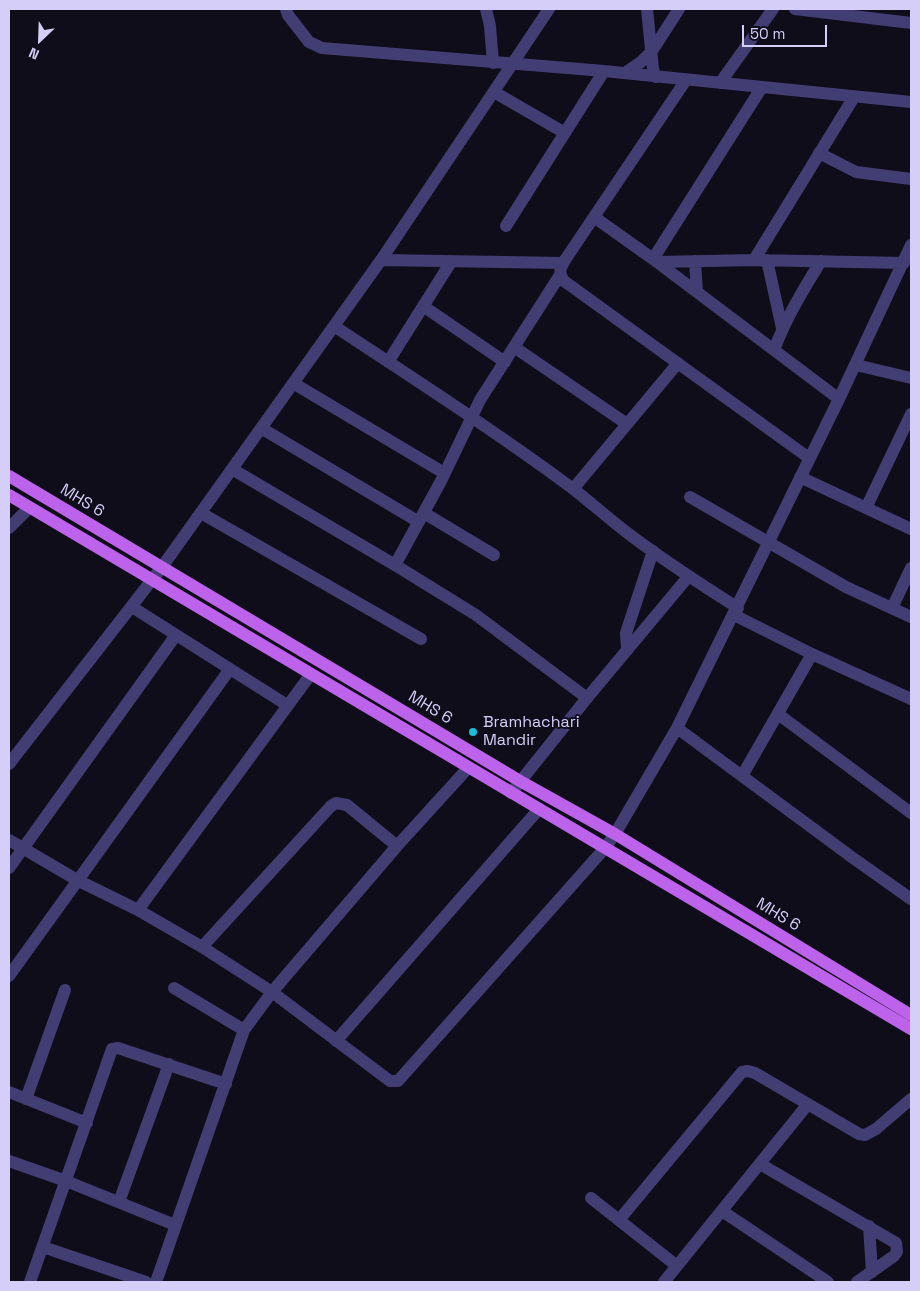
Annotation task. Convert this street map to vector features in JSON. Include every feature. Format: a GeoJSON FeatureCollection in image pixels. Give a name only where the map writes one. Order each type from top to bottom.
{"type":"FeatureCollection","features":[{"type":"Feature","properties":{"kind":"main road","name":"MHS 6"},"geometry":{"type":"LineString","coordinates":[[9,476],[520,781],[615,834],[911,1015]]}},
{"type":"Feature","properties":{"kind":"main road"},"geometry":{"type":"LineString","coordinates":[[9,495],[911,1029]]}},
{"type":"Feature","properties":{"kind":"street"},"geometry":{"type":"LineString","coordinates":[[286,9],[288,15],[309,42],[322,48],[604,71],[911,102]]}},
{"type":"Feature","properties":{"kind":"street"},"geometry":{"type":"LineString","coordinates":[[486,9],[490,26],[493,63]]}},
{"type":"Feature","properties":{"kind":"street"},"geometry":{"type":"LineString","coordinates":[[9,764],[153,581],[381,260],[549,9]]}},
{"type":"Feature","properties":{"kind":"street"},"geometry":{"type":"LineString","coordinates":[[647,9],[653,69],[656,77]]}},
{"type":"Feature","properties":{"kind":"street"},"geometry":{"type":"LineString","coordinates":[[625,73],[641,62],[652,51],[679,9]]}},
{"type":"Feature","properties":{"kind":"street"},"geometry":{"type":"LineString","coordinates":[[720,83],[773,9]]}},
{"type":"Feature","properties":{"kind":"street"},"geometry":{"type":"LineString","coordinates":[[796,9],[888,14],[911,23]]}},
{"type":"Feature","properties":{"kind":"street"},"geometry":{"type":"LineString","coordinates":[[506,226],[604,71]]}},
{"type":"Feature","properties":{"kind":"street"},"geometry":{"type":"LineString","coordinates":[[395,565],[422,517],[480,400],[594,217],[686,80]]}},
{"type":"Feature","properties":{"kind":"street"},"geometry":{"type":"LineString","coordinates":[[655,260],[762,88]]}},
{"type":"Feature","properties":{"kind":"street"},"geometry":{"type":"LineString","coordinates":[[494,92],[565,133]]}},
{"type":"Feature","properties":{"kind":"street"},"geometry":{"type":"LineString","coordinates":[[754,260],[854,97]]}},
{"type":"Feature","properties":{"kind":"street"},"geometry":{"type":"LineString","coordinates":[[819,153],[856,172],[911,179]]}},
{"type":"Feature","properties":{"kind":"street"},"geometry":{"type":"LineString","coordinates":[[594,217],[655,260],[839,399]]}},
{"type":"Feature","properties":{"kind":"street"},"geometry":{"type":"LineString","coordinates":[[9,840],[77,880],[138,910],[202,947],[272,992],[390,1081],[398,1081],[605,848],[615,834],[677,728],[736,611],[856,364],[911,245]]}},
{"type":"Feature","properties":{"kind":"street"},"geometry":{"type":"LineString","coordinates":[[381,260],[562,269]]}},
{"type":"Feature","properties":{"kind":"street"},"geometry":{"type":"LineString","coordinates":[[655,260],[904,263]]}},
{"type":"Feature","properties":{"kind":"street"},"geometry":{"type":"LineString","coordinates":[[767,260],[782,328]]}},
{"type":"Feature","properties":{"kind":"street"},"geometry":{"type":"LineString","coordinates":[[694,261],[697,292]]}},
{"type":"Feature","properties":{"kind":"street"},"geometry":{"type":"LineString","coordinates":[[774,350],[782,328],[821,261]]}},
{"type":"Feature","properties":{"kind":"street"},"geometry":{"type":"LineString","coordinates":[[388,362],[451,262]]}},
{"type":"Feature","properties":{"kind":"street"},"geometry":{"type":"LineString","coordinates":[[562,269],[564,281],[810,458]]}},
{"type":"Feature","properties":{"kind":"street"},"geometry":{"type":"LineString","coordinates":[[423,306],[505,362]]}},
{"type":"Feature","properties":{"kind":"street"},"geometry":{"type":"LineString","coordinates":[[334,326],[472,418],[572,489],[625,532],[736,611],[812,654],[911,699]]}},
{"type":"Feature","properties":{"kind":"street"},"geometry":{"type":"LineString","coordinates":[[514,347],[627,424]]}},
{"type":"Feature","properties":{"kind":"street"},"geometry":{"type":"LineString","coordinates":[[572,489],[678,363]]}},
{"type":"Feature","properties":{"kind":"street"},"geometry":{"type":"LineString","coordinates":[[856,364],[911,378]]}},
{"type":"Feature","properties":{"kind":"street"},"geometry":{"type":"LineString","coordinates":[[293,383],[444,473]]}},
{"type":"Feature","properties":{"kind":"street"},"geometry":{"type":"LineString","coordinates":[[866,508],[911,414]]}},
{"type":"Feature","properties":{"kind":"street"},"geometry":{"type":"LineString","coordinates":[[261,428],[494,555]]}},
{"type":"Feature","properties":{"kind":"street"},"geometry":{"type":"LineString","coordinates":[[232,469],[395,565],[480,618],[587,698]]}},
{"type":"Feature","properties":{"kind":"street"},"geometry":{"type":"LineString","coordinates":[[800,477],[911,529]]}},
{"type":"Feature","properties":{"kind":"street"},"geometry":{"type":"LineString","coordinates":[[690,497],[846,587],[911,617]]}},
{"type":"Feature","properties":{"kind":"street"},"geometry":{"type":"LineString","coordinates":[[9,528],[29,508]]}},
{"type":"Feature","properties":{"kind":"street"},"geometry":{"type":"LineString","coordinates":[[201,513],[421,639]]}},
{"type":"Feature","properties":{"kind":"street"},"geometry":{"type":"LineString","coordinates":[[628,649],[626,633],[653,551]]}},
{"type":"Feature","properties":{"kind":"street"},"geometry":{"type":"LineString","coordinates":[[892,608],[911,568]]}},
{"type":"Feature","properties":{"kind":"street"},"geometry":{"type":"LineString","coordinates":[[511,792],[688,577]]}},
{"type":"Feature","properties":{"kind":"street"},"geometry":{"type":"LineString","coordinates":[[132,607],[287,705]]}},
{"type":"Feature","properties":{"kind":"street"},"geometry":{"type":"LineString","coordinates":[[9,868],[106,730],[176,635]]}},
{"type":"Feature","properties":{"kind":"street"},"geometry":{"type":"LineString","coordinates":[[742,776],[812,654]]}},
{"type":"Feature","properties":{"kind":"street"},"geometry":{"type":"LineString","coordinates":[[9,976],[230,669]]}},
{"type":"Feature","properties":{"kind":"street"},"geometry":{"type":"LineString","coordinates":[[138,910],[311,674]]}},
{"type":"Feature","properties":{"kind":"street"},"geometry":{"type":"LineString","coordinates":[[778,714],[911,813]]}},
{"type":"Feature","properties":{"kind":"street"},"geometry":{"type":"LineString","coordinates":[[677,728],[911,899]]}},
{"type":"Feature","properties":{"kind":"street"},"geometry":{"type":"LineString","coordinates":[[156,1282],[244,1030],[272,992],[397,846],[468,768]]}},
{"type":"Feature","properties":{"kind":"street"},"geometry":{"type":"LineString","coordinates":[[202,947],[331,806],[336,803],[347,805],[397,846]]}},
{"type":"Feature","properties":{"kind":"street"},"geometry":{"type":"LineString","coordinates":[[336,1041],[539,810]]}},
{"type":"Feature","properties":{"kind":"street"},"geometry":{"type":"LineString","coordinates":[[174,988],[244,1030]]}},
{"type":"Feature","properties":{"kind":"street"},"geometry":{"type":"LineString","coordinates":[[26,1099],[65,990]]}},
{"type":"Feature","properties":{"kind":"street"},"geometry":{"type":"LineString","coordinates":[[30,1282],[112,1050],[118,1048],[226,1084]]}},
{"type":"Feature","properties":{"kind":"street"},"geometry":{"type":"LineString","coordinates":[[119,1202],[169,1064]]}},
{"type":"Feature","properties":{"kind":"street"},"geometry":{"type":"LineString","coordinates":[[619,1220],[742,1072],[755,1073],[859,1134],[865,1135],[876,1129],[911,1100]]}},
{"type":"Feature","properties":{"kind":"street"},"geometry":{"type":"LineString","coordinates":[[9,1092],[87,1123]]}},
{"type":"Feature","properties":{"kind":"street"},"geometry":{"type":"LineString","coordinates":[[664,1282],[808,1104]]}},
{"type":"Feature","properties":{"kind":"street"},"geometry":{"type":"LineString","coordinates":[[9,1161],[66,1181],[175,1225]]}},
{"type":"Feature","properties":{"kind":"street"},"geometry":{"type":"LineString","coordinates":[[760,1164],[896,1243],[897,1248],[894,1256],[857,1282]]}},
{"type":"Feature","properties":{"kind":"street"},"geometry":{"type":"LineString","coordinates":[[591,1198],[678,1266]]}},
{"type":"Feature","properties":{"kind":"street"},"geometry":{"type":"LineString","coordinates":[[722,1211],[828,1282]]}},
{"type":"Feature","properties":{"kind":"street"},"geometry":{"type":"LineString","coordinates":[[869,1226],[872,1272]]}},
{"type":"Feature","properties":{"kind":"street"},"geometry":{"type":"LineString","coordinates":[[43,1247],[146,1282]]}},
{"type":"Feature","properties":{"kind":"place","name":"Bramhachari Mandir"},"geometry":{"type":"Point","coordinates":[473,732]}}]}
